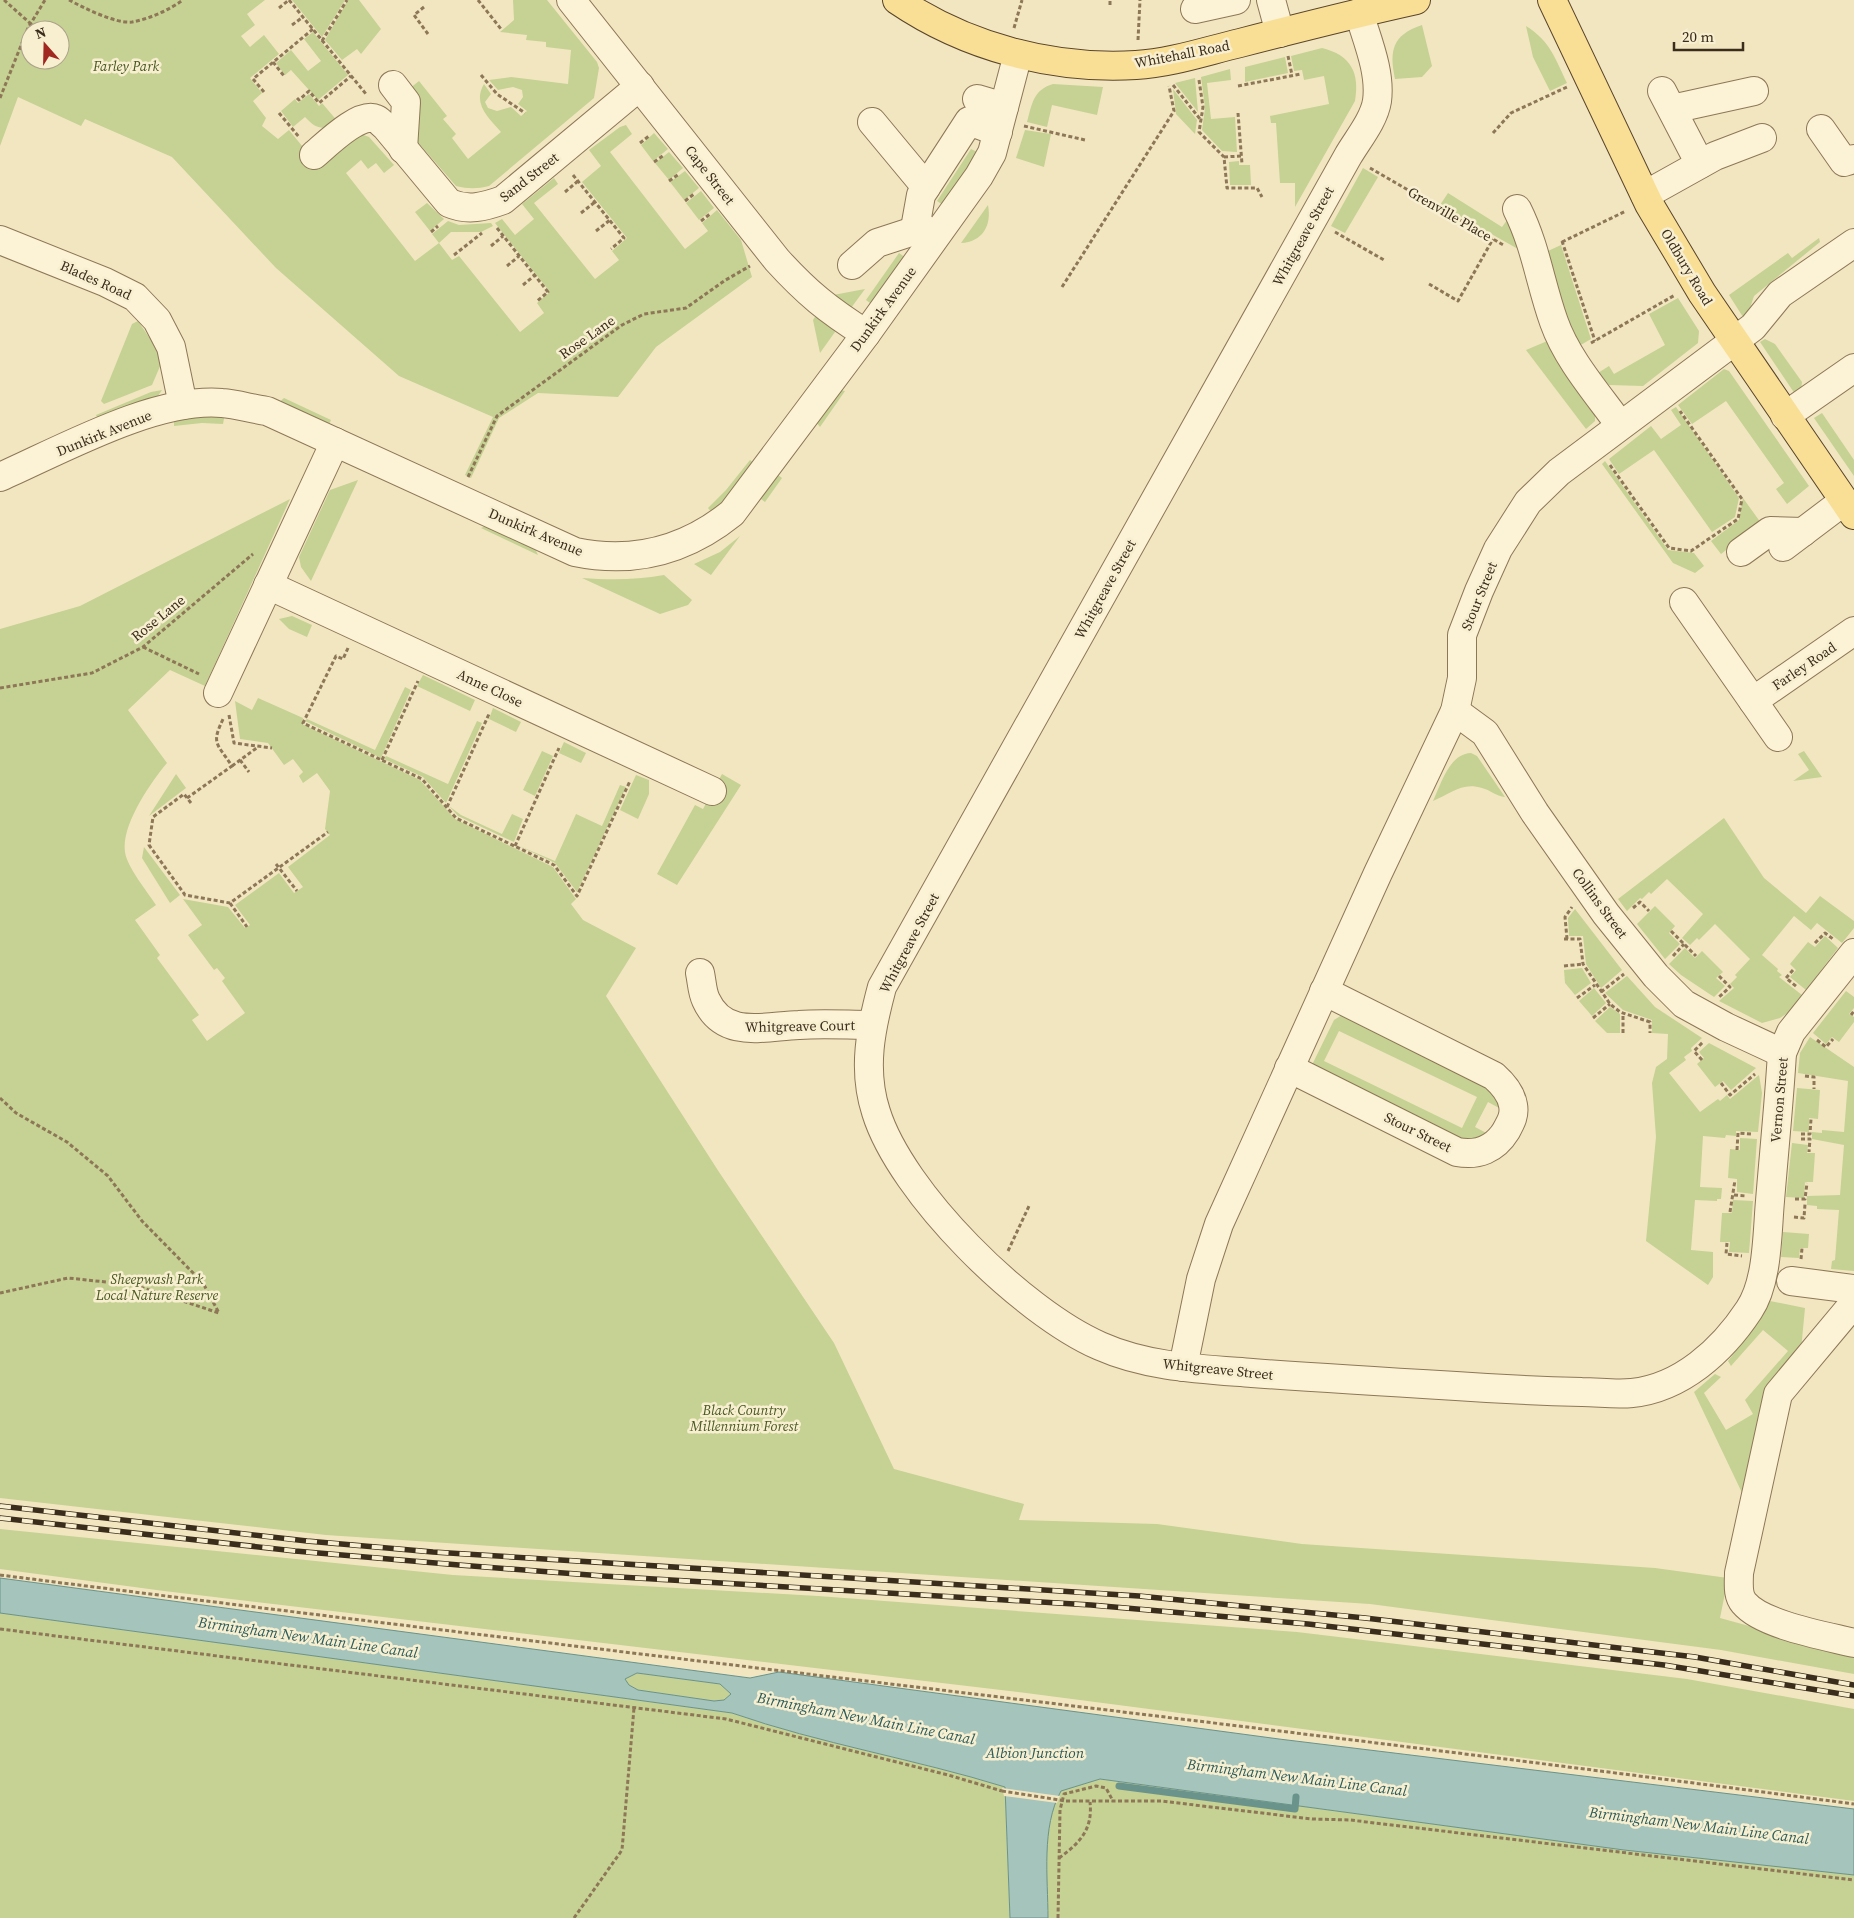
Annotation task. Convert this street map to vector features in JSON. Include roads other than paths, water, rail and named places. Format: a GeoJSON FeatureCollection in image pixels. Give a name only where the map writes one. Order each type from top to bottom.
{"type":"FeatureCollection","features":[{"type":"Feature","properties":{"kind":"main road","name":"Whitehall Road"},"geometry":{"type":"LineString","coordinates":[[897,0],[927,9],[980,42],[1015,45],[1085,66],[1139,65],[1284,42],[1359,13],[1416,0]]}},
{"type":"Feature","properties":{"kind":"main road","name":"Oldbury Road"},"geometry":{"type":"LineString","coordinates":[[1552,0],[1639,201],[1849,508]]}},
{"type":"Feature","properties":{"kind":"street","name":"Cape Street"},"geometry":{"type":"LineString","coordinates":[[571,0],[777,260],[803,290],[831,312],[866,334]]}},
{"type":"Feature","properties":{"kind":"street"},"geometry":{"type":"LineString","coordinates":[[1195,9],[1236,0]]}},
{"type":"Feature","properties":{"kind":"street"},"geometry":{"type":"LineString","coordinates":[[1271,0],[1284,42]]}},
{"type":"Feature","properties":{"kind":"street","name":"Whitgreave Street"},"geometry":{"type":"LineString","coordinates":[[1359,13],[1372,55],[1378,88],[1377,102],[1368,124],[1348,156],[882,987],[869,1044],[870,1082],[874,1109],[884,1134],[901,1163],[933,1206],[991,1271],[1042,1313],[1070,1332],[1124,1356],[1183,1368],[1506,1389],[1633,1393],[1683,1378],[1712,1353],[1750,1308],[1754,1264]]}},
{"type":"Feature","properties":{"kind":"street","name":"Dunkirk Avenue"},"geometry":{"type":"LineString","coordinates":[[0,477],[133,418],[183,405],[221,403],[266,411],[575,552],[616,557],[651,553],[684,543],[710,530],[732,513],[866,334],[919,225],[979,176],[1008,122],[1015,45]]}},
{"type":"Feature","properties":{"kind":"street"},"geometry":{"type":"LineString","coordinates":[[393,85],[406,102],[403,149]]}},
{"type":"Feature","properties":{"kind":"street","name":"Sand Street"},"geometry":{"type":"LineString","coordinates":[[314,155],[355,122],[366,117],[376,118],[385,126],[449,203],[460,208],[490,205],[503,200],[640,86]]}},
{"type":"Feature","properties":{"kind":"street"},"geometry":{"type":"LineString","coordinates":[[1700,164],[1667,100],[1754,91]]}},
{"type":"Feature","properties":{"kind":"street"},"geometry":{"type":"LineString","coordinates":[[977,99],[1008,122]]}},
{"type":"Feature","properties":{"kind":"street"},"geometry":{"type":"LineString","coordinates":[[852,265],[872,236],[919,225],[921,195],[969,121],[1008,122]]}},
{"type":"Feature","properties":{"kind":"street"},"geometry":{"type":"LineString","coordinates":[[872,122],[926,187]]}},
{"type":"Feature","properties":{"kind":"street"},"geometry":{"type":"LineString","coordinates":[[1821,129],[1844,162],[1854,160]]}},
{"type":"Feature","properties":{"kind":"street"},"geometry":{"type":"LineString","coordinates":[[1639,201],[1715,156],[1762,138]]}},
{"type":"Feature","properties":{"kind":"street"},"geometry":{"type":"LineString","coordinates":[[1517,209],[1530,234],[1546,256],[1554,323],[1576,363],[1620,425]]}},
{"type":"Feature","properties":{"kind":"street","name":"Blades Road"},"geometry":{"type":"LineString","coordinates":[[0,240],[105,282],[135,297],[157,320],[171,347],[183,405]]}},
{"type":"Feature","properties":{"kind":"street","name":"Stour Street"},"geometry":{"type":"LineString","coordinates":[[1183,1368],[1201,1279],[1219,1224],[1324,991],[1456,711],[1462,678],[1462,635],[1498,549],[1528,502],[1559,472],[1733,340],[1753,327],[1780,294],[1834,269],[1854,243]]}},
{"type":"Feature","properties":{"kind":"street"},"geometry":{"type":"LineString","coordinates":[[1785,416],[1851,360]]}},
{"type":"Feature","properties":{"kind":"street"},"geometry":{"type":"LineString","coordinates":[[209,684],[268,585],[335,442]]}},
{"type":"Feature","properties":{"kind":"street"},"geometry":{"type":"LineString","coordinates":[[1741,552],[1770,531],[1793,540],[1849,508]]}},
{"type":"Feature","properties":{"kind":"street","name":"Anne Close"},"geometry":{"type":"LineString","coordinates":[[268,585],[712,791]]}},
{"type":"Feature","properties":{"kind":"street"},"geometry":{"type":"LineString","coordinates":[[1684,602],[1778,737]]}},
{"type":"Feature","properties":{"kind":"street","name":"Farley Road"},"geometry":{"type":"LineString","coordinates":[[1753,701],[1854,632]]}},
{"type":"Feature","properties":{"kind":"street","name":"Collins Street"},"geometry":{"type":"LineString","coordinates":[[1456,711],[1485,733],[1536,813],[1606,914],[1656,976],[1684,1004],[1726,1027],[1782,1053]]}},
{"type":"Feature","properties":{"kind":"street","name":"Vernon Street"},"geometry":{"type":"LineString","coordinates":[[1754,1264],[1782,1053],[1791,1032],[1845,948]]}},
{"type":"Feature","properties":{"kind":"street","name":"Whitgreave Court"},"geometry":{"type":"LineString","coordinates":[[700,973],[706,1000],[714,1012],[725,1021],[742,1029],[816,1024],[872,1025]]}},
{"type":"Feature","properties":{"kind":"street","name":"Stour Street"},"geometry":{"type":"LineString","coordinates":[[1289,1068],[1457,1152],[1472,1154],[1492,1147],[1499,1143],[1512,1121],[1514,1107],[1512,1099],[1494,1076],[1324,991]]}},
{"type":"Feature","properties":{"kind":"street"},"geometry":{"type":"LineString","coordinates":[[1791,1281],[1854,1289]]}},
{"type":"Feature","properties":{"kind":"street"},"geometry":{"type":"LineString","coordinates":[[1854,1303],[1778,1394],[1739,1573],[1738,1590],[1743,1602],[1751,1610],[1780,1624],[1854,1643]]}},
{"type":"Feature","properties":{"kind":"water"},"geometry":{"type":"Polygon","coordinates":[[[0,1578],[750,1678],[779,1672],[1279,1739],[1854,1809],[1854,1875],[1624,1850],[1100,1779],[1061,1791],[1055,1805],[1048,1836],[1048,1918],[1010,1918],[1005,1787],[800,1734],[732,1713],[0,1613],[0,1578]],[[637,1673],[625,1679],[629,1685],[638,1690],[714,1701],[724,1700],[731,1694],[720,1684],[637,1673]]]}},
{"type":"Feature","properties":{"kind":"waterway"},"geometry":{"type":"LineString","coordinates":[[1119,1786],[1295,1809],[1296,1797]]}},
{"type":"Feature","properties":{"kind":"railway"},"geometry":{"type":"LineString","coordinates":[[0,1506],[307,1541],[433,1552],[1139,1596],[1365,1618],[1695,1657],[1854,1685]]}},
{"type":"Feature","properties":{"kind":"railway"},"geometry":{"type":"LineString","coordinates":[[0,1518],[295,1551],[459,1565],[603,1576],[1091,1605],[1308,1624],[1664,1665],[1854,1696]]}},
{"type":"Feature","properties":{"kind":"park label","name":"Farley Park"},"geometry":{"type":"Point","coordinates":[126,66]}},
{"type":"Feature","properties":{"kind":"park label","name":"Sheepwash Park Local Nature Reserve"},"geometry":{"type":"Point","coordinates":[157,1288]}},
{"type":"Feature","properties":{"kind":"park label","name":"Black Country Millennium Forest"},"geometry":{"type":"Point","coordinates":[744,1418]}},
{"type":"Feature","properties":{"kind":"water label","name":"Birmingham New Main Line Canal"},"geometry":{"type":"Point","coordinates":[308,1637]}},
{"type":"Feature","properties":{"kind":"water label","name":"Birmingham New Main Line Canal"},"geometry":{"type":"Point","coordinates":[866,1718]}},
{"type":"Feature","properties":{"kind":"water label","name":"Albion Junction"},"geometry":{"type":"Point","coordinates":[1035,1752]}},
{"type":"Feature","properties":{"kind":"water label","name":"Birmingham New Main Line Canal"},"geometry":{"type":"Point","coordinates":[1297,1777]}},
{"type":"Feature","properties":{"kind":"water label","name":"Birmingham New Main Line Canal"},"geometry":{"type":"Point","coordinates":[1699,1825]}}]}
